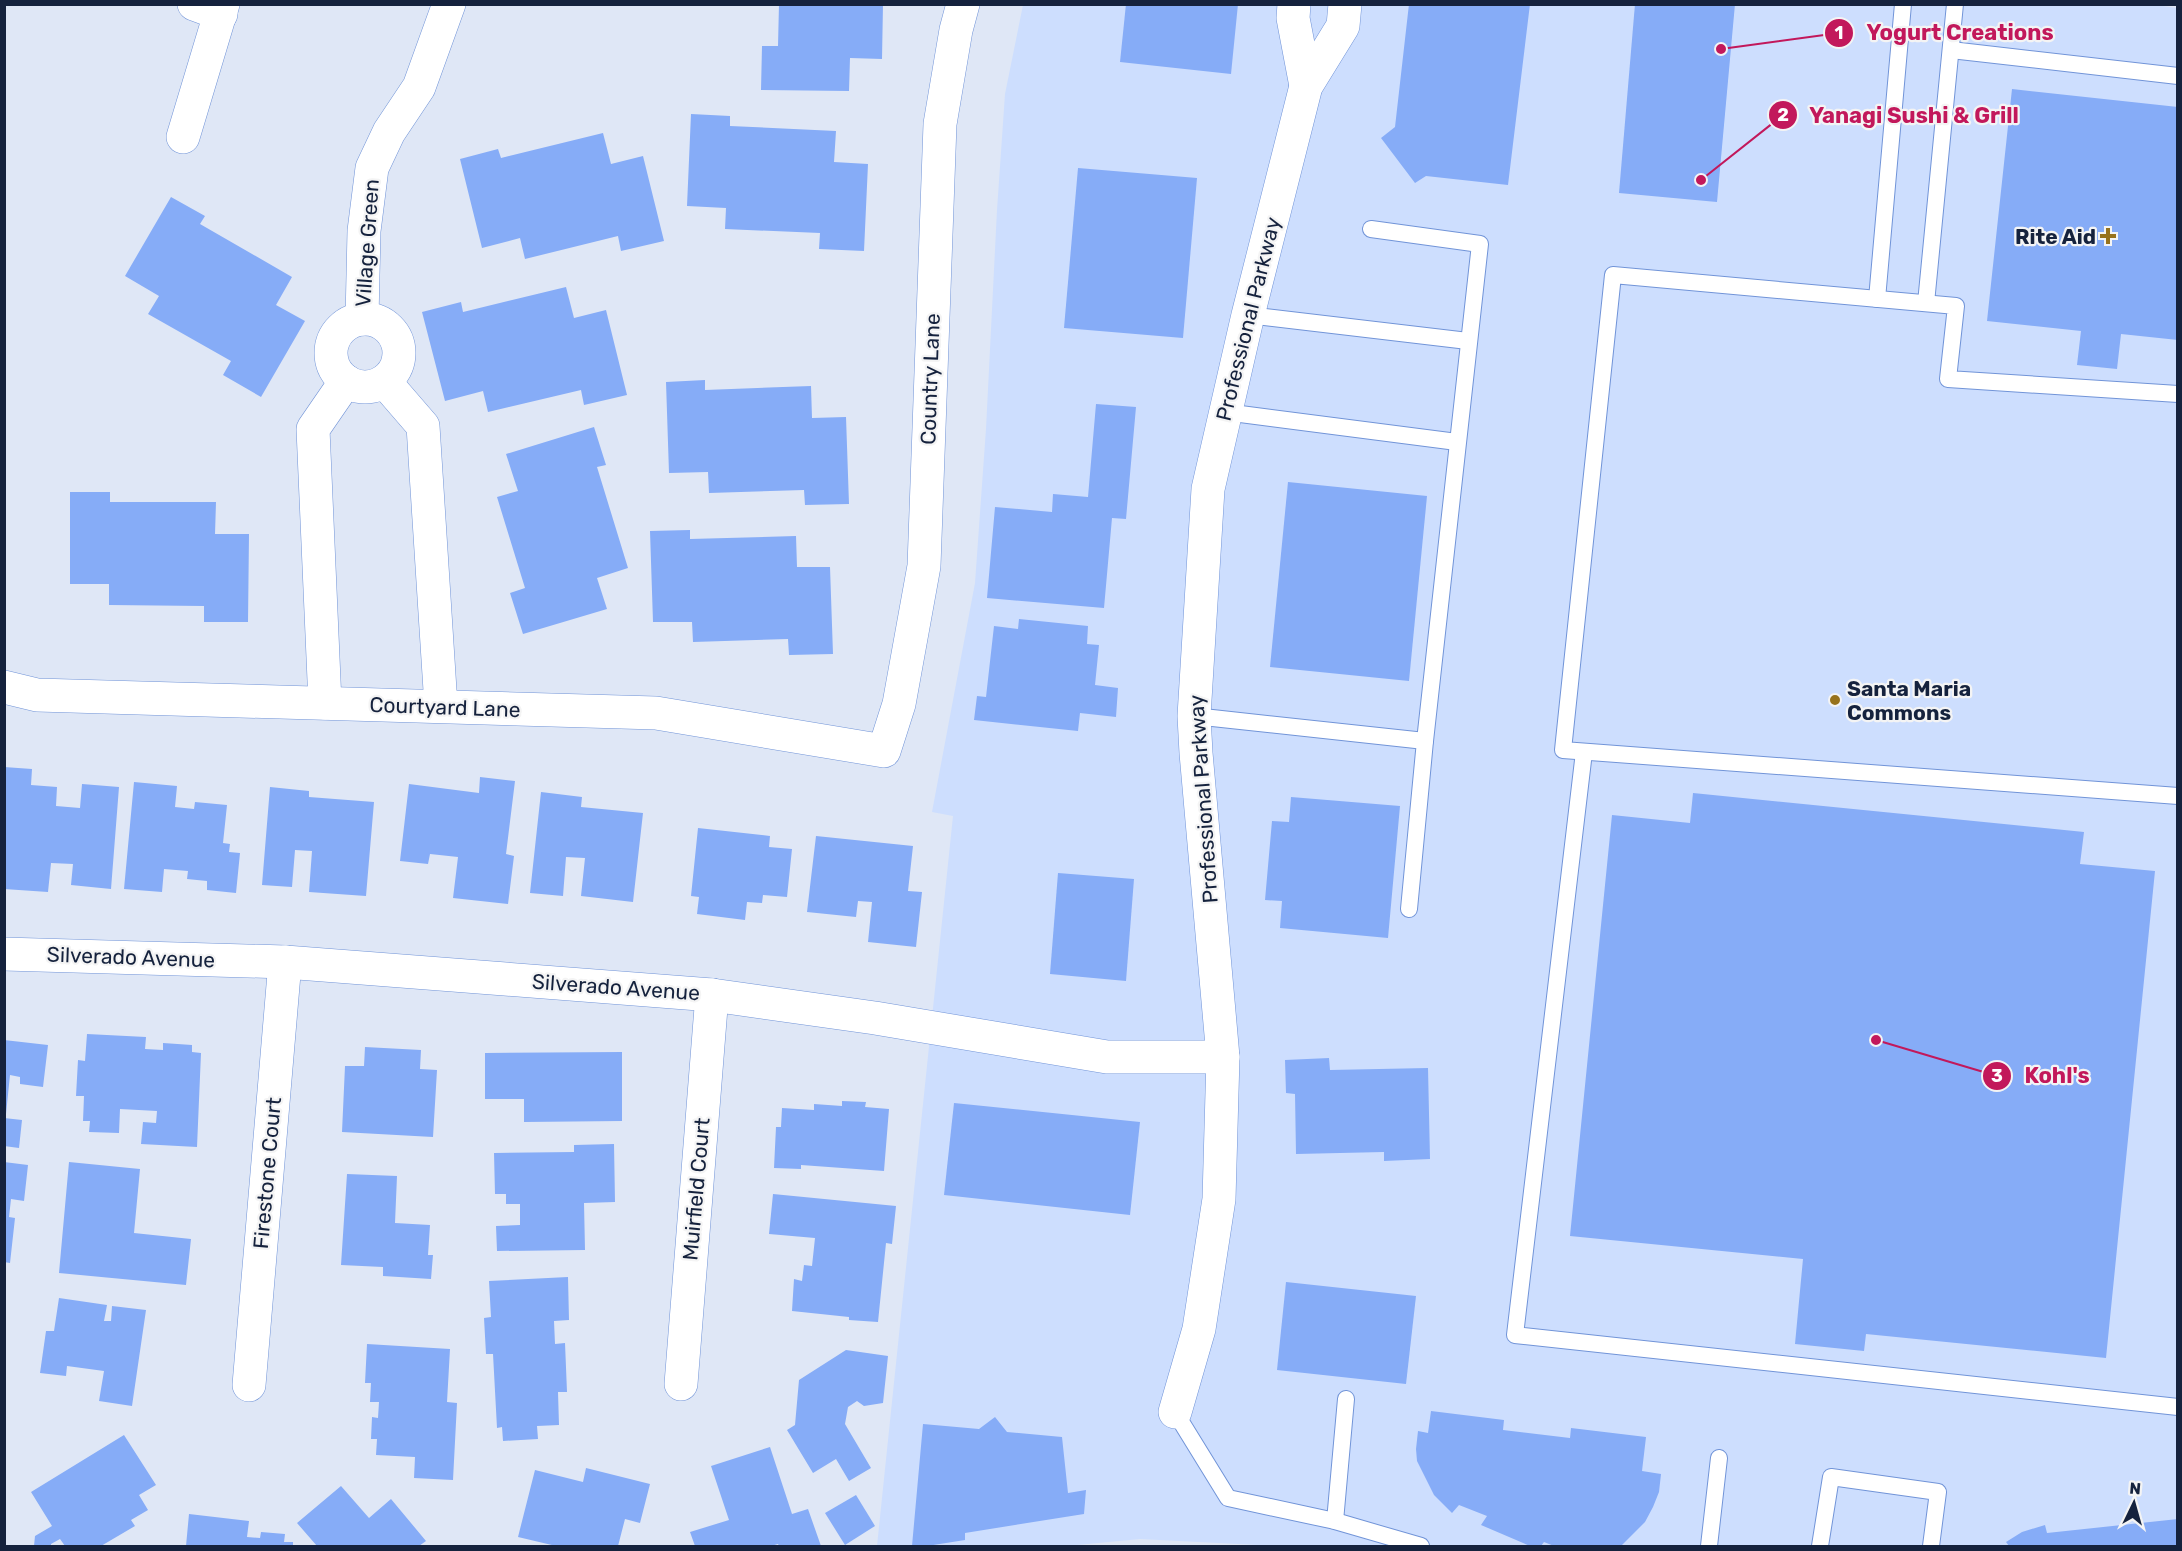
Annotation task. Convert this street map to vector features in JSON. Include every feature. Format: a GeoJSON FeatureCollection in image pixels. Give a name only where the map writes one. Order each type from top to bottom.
{"type":"FeatureCollection","features":[{"type":"Feature","properties":{"kind":"street","name":"Village Green"},"geometry":{"type":"LineString","coordinates":[[362,319],[364,231],[372,168],[389,132],[419,87],[449,4]]}},
{"type":"Feature","properties":{"kind":"street","name":"Country Lane"},"geometry":{"type":"LineString","coordinates":[[884,751],[899,704],[924,566],[940,124],[956,30],[963,4]]}},
{"type":"Feature","properties":{"kind":"street","name":"Professional Parkway"},"geometry":{"type":"LineString","coordinates":[[1294,4],[1293,18],[1306,86]]}},
{"type":"Feature","properties":{"kind":"street","name":"Professional Parkway"},"geometry":{"type":"LineString","coordinates":[[1175,1412],[1199,1329],[1219,1199],[1222,1056],[1194,716],[1208,489],[1248,315],[1306,86],[1342,26],[1345,4]]}},
{"type":"Feature","properties":{"kind":"street"},"geometry":{"type":"LineString","coordinates":[[183,137],[213,8]]}},
{"type":"Feature","properties":{"kind":"street"},"geometry":{"type":"LineString","coordinates":[[362,319],[375,320],[386,325],[397,341],[399,361],[394,372],[385,382],[374,387],[357,387],[346,381],[335,370],[331,359],[331,347],[335,336],[346,324],[362,319]]}},
{"type":"Feature","properties":{"kind":"street"},"geometry":{"type":"LineString","coordinates":[[325,703],[313,429],[346,381]]}},
{"type":"Feature","properties":{"kind":"street"},"geometry":{"type":"LineString","coordinates":[[385,382],[423,426],[441,706]]}},
{"type":"Feature","properties":{"kind":"street","name":"Courtyard Lane"},"geometry":{"type":"LineString","coordinates":[[4,687],[37,695],[656,713],[884,751]]}},
{"type":"Feature","properties":{"kind":"street","name":"Silverado Avenue"},"geometry":{"type":"LineString","coordinates":[[4,954],[285,962],[712,995],[875,1017],[1107,1058],[1222,1056]]}},
{"type":"Feature","properties":{"kind":"street","name":"Firestone Court"},"geometry":{"type":"LineString","coordinates":[[249,1385],[285,962]]}},
{"type":"Feature","properties":{"kind":"street","name":"Muirfield Court"},"geometry":{"type":"LineString","coordinates":[[681,1384],[712,995]]}},
{"type":"Feature","properties":{"kind":"lane"},"geometry":{"type":"LineString","coordinates":[[1877,299],[1903,4]]}},
{"type":"Feature","properties":{"kind":"lane"},"geometry":{"type":"LineString","coordinates":[[1926,303],[1955,4]]}},
{"type":"Feature","properties":{"kind":"lane"},"geometry":{"type":"LineString","coordinates":[[1951,50],[2178,76]]}},
{"type":"Feature","properties":{"kind":"lane"},"geometry":{"type":"LineString","coordinates":[[1371,229],[1480,244],[1425,741],[1409,909]]}},
{"type":"Feature","properties":{"kind":"lane"},"geometry":{"type":"LineString","coordinates":[[2178,394],[1948,379],[1956,306],[1612,275],[1563,750],[2178,796]]}},
{"type":"Feature","properties":{"kind":"lane"},"geometry":{"type":"LineString","coordinates":[[1248,315],[1468,341]]}},
{"type":"Feature","properties":{"kind":"lane"},"geometry":{"type":"LineString","coordinates":[[1225,411],[1457,442]]}},
{"type":"Feature","properties":{"kind":"lane"},"geometry":{"type":"LineString","coordinates":[[1194,716],[1425,741]]}},
{"type":"Feature","properties":{"kind":"lane"},"geometry":{"type":"LineString","coordinates":[[1584,752],[1515,1335],[2178,1407]]}},
{"type":"Feature","properties":{"kind":"lane"},"geometry":{"type":"LineString","coordinates":[[1335,1521],[1346,1399]]}},
{"type":"Feature","properties":{"kind":"lane"},"geometry":{"type":"LineString","coordinates":[[1175,1412],[1228,1498],[1335,1521],[1421,1546]]}},
{"type":"Feature","properties":{"kind":"lane"},"geometry":{"type":"LineString","coordinates":[[1708,1546],[1719,1458]]}},
{"type":"Feature","properties":{"kind":"lane"},"geometry":{"type":"LineString","coordinates":[[1821,1546],[1830,1477],[1938,1492],[1931,1546]]}},
{"type":"Feature","properties":{"kind":"shaded area"},"geometry":{"type":"Polygon","coordinates":[[[2149,4],[2177,8],[2177,1546],[1278,1546],[1140,1539],[1067,1546],[877,1546],[953,816],[932,812],[975,583],[1005,94],[1023,5],[2149,4]]]}},
{"type":"Feature","properties":{"kind":"building"},"geometry":{"type":"Polygon","coordinates":[[[779,4],[883,4],[882,59],[850,58],[849,91],[761,90],[762,46],[778,46],[779,4]]]}},
{"type":"Feature","properties":{"kind":"building"},"geometry":{"type":"Polygon","coordinates":[[[1126,4],[1238,4],[1231,74],[1120,62],[1126,4]]]}},
{"type":"Feature","properties":{"kind":"building"},"geometry":{"type":"Polygon","coordinates":[[[1409,4],[1530,4],[1508,185],[1426,176],[1415,183],[1381,138],[1395,127],[1409,4]]]}},
{"type":"Feature","properties":{"kind":"building"},"geometry":{"type":"Polygon","coordinates":[[[1635,4],[1735,4],[1717,202],[1619,193],[1635,4]]]}},
{"type":"Feature","properties":{"kind":"building"},"geometry":{"type":"Polygon","coordinates":[[[2012,89],[2178,107],[2178,340],[2121,334],[2117,369],[2077,365],[2081,331],[1987,321],[2012,89]]]}},
{"type":"Feature","properties":{"kind":"building"},"geometry":{"type":"Polygon","coordinates":[[[691,114],[730,116],[730,126],[836,131],[834,162],[868,164],[864,251],[819,249],[820,233],[725,229],[726,208],[687,206],[691,114]]]}},
{"type":"Feature","properties":{"kind":"building"},"geometry":{"type":"Polygon","coordinates":[[[603,133],[611,164],[643,156],[664,241],[621,251],[618,236],[525,259],[520,238],[482,248],[460,159],[498,149],[501,158],[603,133]]]}},
{"type":"Feature","properties":{"kind":"building"},"geometry":{"type":"Polygon","coordinates":[[[1078,168],[1197,178],[1183,338],[1064,328],[1078,168]]]}},
{"type":"Feature","properties":{"kind":"building"},"geometry":{"type":"Polygon","coordinates":[[[171,197],[205,216],[200,224],[292,277],[276,305],[305,321],[261,397],[223,375],[231,361],[148,314],[159,296],[125,276],[171,197]]]}},
{"type":"Feature","properties":{"kind":"building"},"geometry":{"type":"Polygon","coordinates":[[[566,287],[574,318],[606,310],[627,395],[584,405],[581,390],[488,412],[483,391],[445,401],[422,312],[461,302],[463,312],[566,287]]]}},
{"type":"Feature","properties":{"kind":"building"},"geometry":{"type":"Polygon","coordinates":[[[705,380],[705,390],[811,386],[812,418],[846,417],[849,504],[805,505],[804,490],[709,493],[708,472],[669,473],[666,382],[705,380]]]}},
{"type":"Feature","properties":{"kind":"building"},"geometry":{"type":"Polygon","coordinates":[[[1096,404],[1136,407],[1126,519],[1112,518],[1104,608],[987,598],[995,507],[1052,512],[1053,494],[1088,497],[1096,404]]]}},
{"type":"Feature","properties":{"kind":"building"},"geometry":{"type":"Polygon","coordinates":[[[594,427],[606,465],[597,467],[628,568],[597,578],[607,609],[523,634],[510,593],[525,588],[497,497],[518,491],[506,454],[594,427]]]}},
{"type":"Feature","properties":{"kind":"building"},"geometry":{"type":"Polygon","coordinates":[[[1288,482],[1427,496],[1409,681],[1270,667],[1288,482]]]}},
{"type":"Feature","properties":{"kind":"building"},"geometry":{"type":"Polygon","coordinates":[[[70,492],[110,492],[110,502],[216,502],[215,534],[249,534],[248,622],[204,622],[204,606],[109,605],[109,584],[70,584],[70,492]]]}},
{"type":"Feature","properties":{"kind":"building"},"geometry":{"type":"Polygon","coordinates":[[[690,530],[690,539],[796,536],[797,567],[830,567],[833,654],[789,655],[788,639],[693,642],[692,622],[653,622],[650,531],[690,530]]]}},
{"type":"Feature","properties":{"kind":"building"},"geometry":{"type":"Polygon","coordinates":[[[1019,619],[1088,626],[1087,644],[1099,645],[1095,685],[1118,688],[1116,717],[1080,713],[1078,731],[974,720],[977,696],[986,697],[994,626],[1018,629],[1019,619]]]}},
{"type":"Feature","properties":{"kind":"building"},"geometry":{"type":"Polygon","coordinates":[[[4,767],[32,769],[31,785],[57,787],[56,806],[80,808],[82,784],[119,787],[111,889],[71,885],[73,864],[51,863],[48,892],[4,889],[4,767]]]}},
{"type":"Feature","properties":{"kind":"building"},"geometry":{"type":"Polygon","coordinates":[[[480,777],[515,781],[506,854],[514,856],[508,904],[453,898],[458,857],[430,854],[428,864],[400,861],[409,784],[479,793],[480,777]]]}},
{"type":"Feature","properties":{"kind":"building"},"geometry":{"type":"Polygon","coordinates":[[[134,782],[177,786],[175,807],[194,809],[195,802],[227,805],[223,843],[230,844],[229,852],[240,853],[236,893],[207,890],[207,881],[187,879],[188,871],[164,869],[162,892],[124,889],[134,782]]]}},
{"type":"Feature","properties":{"kind":"building"},"geometry":{"type":"Polygon","coordinates":[[[270,787],[309,791],[309,797],[374,802],[366,896],[309,892],[312,851],[295,850],[292,887],[262,885],[270,787]]]}},
{"type":"Feature","properties":{"kind":"building"},"geometry":{"type":"Polygon","coordinates":[[[541,792],[582,797],[581,807],[643,813],[633,902],[581,896],[585,858],[566,857],[563,896],[530,893],[541,792]]]}},
{"type":"Feature","properties":{"kind":"building"},"geometry":{"type":"Polygon","coordinates":[[[1693,793],[2084,832],[2080,864],[2155,871],[2106,1358],[1866,1334],[1864,1351],[1795,1344],[1803,1259],[1570,1236],[1612,815],[1690,823],[1693,793]]]}},
{"type":"Feature","properties":{"kind":"building"},"geometry":{"type":"Polygon","coordinates":[[[1291,797],[1400,806],[1388,938],[1280,928],[1282,901],[1265,900],[1272,821],[1289,822],[1291,797]]]}},
{"type":"Feature","properties":{"kind":"building"},"geometry":{"type":"Polygon","coordinates":[[[698,828],[770,836],[769,847],[792,849],[787,897],[763,895],[762,903],[747,902],[745,920],[697,914],[699,897],[691,896],[698,828]]]}},
{"type":"Feature","properties":{"kind":"building"},"geometry":{"type":"Polygon","coordinates":[[[816,836],[913,846],[908,891],[922,892],[916,947],[868,942],[872,902],[858,901],[856,917],[807,912],[816,836]]]}},
{"type":"Feature","properties":{"kind":"building"},"geometry":{"type":"Polygon","coordinates":[[[1058,873],[1134,879],[1126,981],[1050,974],[1058,873]]]}},
{"type":"Feature","properties":{"kind":"building"},"geometry":{"type":"Polygon","coordinates":[[[87,1034],[146,1037],[145,1049],[163,1050],[163,1043],[192,1045],[192,1052],[201,1053],[197,1147],[141,1144],[143,1122],[156,1123],[157,1111],[120,1109],[119,1133],[89,1132],[90,1121],[83,1121],[84,1096],[76,1096],[78,1060],[85,1061],[87,1034]]]}},
{"type":"Feature","properties":{"kind":"building"},"geometry":{"type":"Polygon","coordinates":[[[4,1040],[48,1045],[43,1087],[20,1084],[20,1077],[10,1075],[6,1114],[4,1040]]]}},
{"type":"Feature","properties":{"kind":"building"},"geometry":{"type":"Polygon","coordinates":[[[365,1047],[421,1050],[420,1069],[437,1070],[433,1137],[342,1132],[345,1066],[364,1066],[365,1047]]]}},
{"type":"Feature","properties":{"kind":"building"},"geometry":{"type":"Polygon","coordinates":[[[622,1052],[622,1121],[524,1122],[524,1099],[485,1099],[485,1053],[622,1052]]]}},
{"type":"Feature","properties":{"kind":"building"},"geometry":{"type":"Polygon","coordinates":[[[1329,1058],[1330,1070],[1428,1068],[1430,1159],[1384,1161],[1384,1152],[1296,1154],[1295,1094],[1286,1093],[1285,1060],[1329,1058]]]}},
{"type":"Feature","properties":{"kind":"building"},"geometry":{"type":"Polygon","coordinates":[[[842,1101],[866,1102],[865,1107],[889,1109],[884,1171],[801,1165],[801,1169],[774,1168],[776,1127],[781,1127],[782,1108],[814,1110],[814,1104],[842,1106],[842,1101]]]}},
{"type":"Feature","properties":{"kind":"building"},"geometry":{"type":"Polygon","coordinates":[[[954,1103],[1140,1122],[1130,1215],[944,1195],[954,1103]]]}},
{"type":"Feature","properties":{"kind":"building"},"geometry":{"type":"Polygon","coordinates":[[[4,1118],[22,1120],[19,1148],[4,1146],[4,1118]]]}},
{"type":"Feature","properties":{"kind":"building"},"geometry":{"type":"Polygon","coordinates":[[[614,1144],[615,1202],[584,1203],[585,1250],[497,1251],[496,1226],[520,1225],[520,1204],[506,1204],[506,1194],[495,1194],[494,1153],[574,1152],[574,1145],[614,1144]]]}},
{"type":"Feature","properties":{"kind":"building"},"geometry":{"type":"Polygon","coordinates":[[[4,1162],[28,1165],[24,1201],[11,1199],[9,1217],[15,1218],[10,1263],[4,1262],[4,1162]]]}},
{"type":"Feature","properties":{"kind":"building"},"geometry":{"type":"Polygon","coordinates":[[[69,1162],[140,1169],[134,1233],[191,1239],[186,1285],[59,1273],[69,1162]]]}},
{"type":"Feature","properties":{"kind":"building"},"geometry":{"type":"Polygon","coordinates":[[[347,1174],[397,1176],[395,1223],[430,1225],[428,1255],[433,1255],[431,1279],[383,1276],[383,1267],[341,1265],[347,1174]]]}},
{"type":"Feature","properties":{"kind":"building"},"geometry":{"type":"Polygon","coordinates":[[[773,1194],[896,1206],[892,1244],[886,1243],[878,1322],[792,1311],[794,1279],[802,1281],[804,1265],[812,1266],[815,1238],[769,1234],[773,1194]]]}},
{"type":"Feature","properties":{"kind":"building"},"geometry":{"type":"Polygon","coordinates":[[[568,1277],[569,1320],[554,1321],[555,1344],[565,1343],[567,1392],[558,1392],[559,1425],[537,1426],[538,1439],[503,1441],[502,1427],[497,1428],[493,1354],[486,1354],[484,1318],[491,1317],[489,1281],[568,1277]]]}},
{"type":"Feature","properties":{"kind":"building"},"geometry":{"type":"Polygon","coordinates":[[[1286,1282],[1416,1296],[1406,1384],[1277,1370],[1286,1282]]]}},
{"type":"Feature","properties":{"kind":"building"},"geometry":{"type":"Polygon","coordinates":[[[59,1298],[107,1305],[104,1321],[111,1321],[112,1306],[146,1310],[132,1406],[99,1401],[104,1371],[67,1366],[66,1376],[40,1373],[46,1331],[54,1331],[59,1298]]]}},
{"type":"Feature","properties":{"kind":"building"},"geometry":{"type":"Polygon","coordinates":[[[367,1344],[450,1349],[447,1402],[457,1403],[453,1480],[414,1478],[415,1457],[376,1455],[377,1439],[371,1439],[372,1417],[378,1418],[379,1402],[370,1402],[371,1383],[365,1383],[367,1344]]]}},
{"type":"Feature","properties":{"kind":"building"},"geometry":{"type":"Polygon","coordinates":[[[846,1350],[888,1356],[883,1403],[864,1406],[857,1401],[848,1407],[845,1424],[871,1468],[849,1481],[836,1459],[813,1473],[787,1430],[795,1425],[799,1380],[846,1350]]]}},
{"type":"Feature","properties":{"kind":"building"},"geometry":{"type":"Polygon","coordinates":[[[1431,1411],[1504,1420],[1503,1430],[1570,1438],[1571,1428],[1646,1437],[1642,1471],[1661,1474],[1659,1492],[1645,1522],[1621,1546],[1554,1546],[1544,1542],[1541,1546],[1530,1546],[1481,1525],[1487,1516],[1459,1505],[1452,1513],[1434,1495],[1417,1461],[1416,1449],[1418,1431],[1428,1433],[1431,1411]]]}},
{"type":"Feature","properties":{"kind":"building"},"geometry":{"type":"Polygon","coordinates":[[[995,1417],[1007,1432],[1062,1437],[1068,1493],[1086,1490],[1084,1514],[965,1533],[965,1540],[912,1546],[923,1424],[979,1429],[995,1417]]]}},
{"type":"Feature","properties":{"kind":"building"},"geometry":{"type":"Polygon","coordinates":[[[124,1435],[156,1485],[139,1495],[148,1510],[131,1520],[135,1526],[101,1546],[65,1546],[60,1539],[51,1546],[34,1546],[35,1536],[52,1526],[31,1492],[124,1435]]]}},
{"type":"Feature","properties":{"kind":"building"},"geometry":{"type":"Polygon","coordinates":[[[770,1447],[792,1514],[808,1509],[821,1546],[779,1546],[778,1544],[771,1546],[695,1546],[690,1532],[729,1520],[711,1466],[770,1447]]]}},
{"type":"Feature","properties":{"kind":"building"},"geometry":{"type":"Polygon","coordinates":[[[586,1468],[650,1484],[640,1523],[625,1519],[618,1546],[556,1546],[518,1537],[535,1470],[583,1482],[586,1468]]]}},
{"type":"Feature","properties":{"kind":"building"},"geometry":{"type":"Polygon","coordinates":[[[341,1486],[369,1518],[391,1499],[426,1541],[419,1546],[317,1546],[297,1523],[341,1486]]]}},
{"type":"Feature","properties":{"kind":"building"},"geometry":{"type":"Polygon","coordinates":[[[856,1495],[875,1526],[845,1545],[825,1513],[856,1495]]]}},
{"type":"Feature","properties":{"kind":"building"},"geometry":{"type":"Polygon","coordinates":[[[189,1514],[249,1521],[247,1537],[260,1538],[261,1532],[285,1534],[284,1542],[293,1542],[293,1546],[186,1546],[189,1514]]]}},
{"type":"Feature","properties":{"kind":"building"},"geometry":{"type":"Polygon","coordinates":[[[2178,1519],[2178,1546],[2009,1546],[2006,1542],[2022,1532],[2045,1525],[2047,1533],[2178,1519]]]}},
{"type":"Feature","properties":{"kind":"place","name":"Yogurt Creations"},"geometry":{"type":"Point","coordinates":[1721,49]}},
{"type":"Feature","properties":{"kind":"place","name":"Yanagi Sushi & Grill"},"geometry":{"type":"Point","coordinates":[1701,180]}},
{"type":"Feature","properties":{"kind":"place","name":"Rite Aid"},"geometry":{"type":"Point","coordinates":[2108,236]}},
{"type":"Feature","properties":{"kind":"place","name":"Santa Maria Commons"},"geometry":{"type":"Point","coordinates":[1835,700]}},
{"type":"Feature","properties":{"kind":"place","name":"Kohl's"},"geometry":{"type":"Point","coordinates":[1876,1040]}}]}
